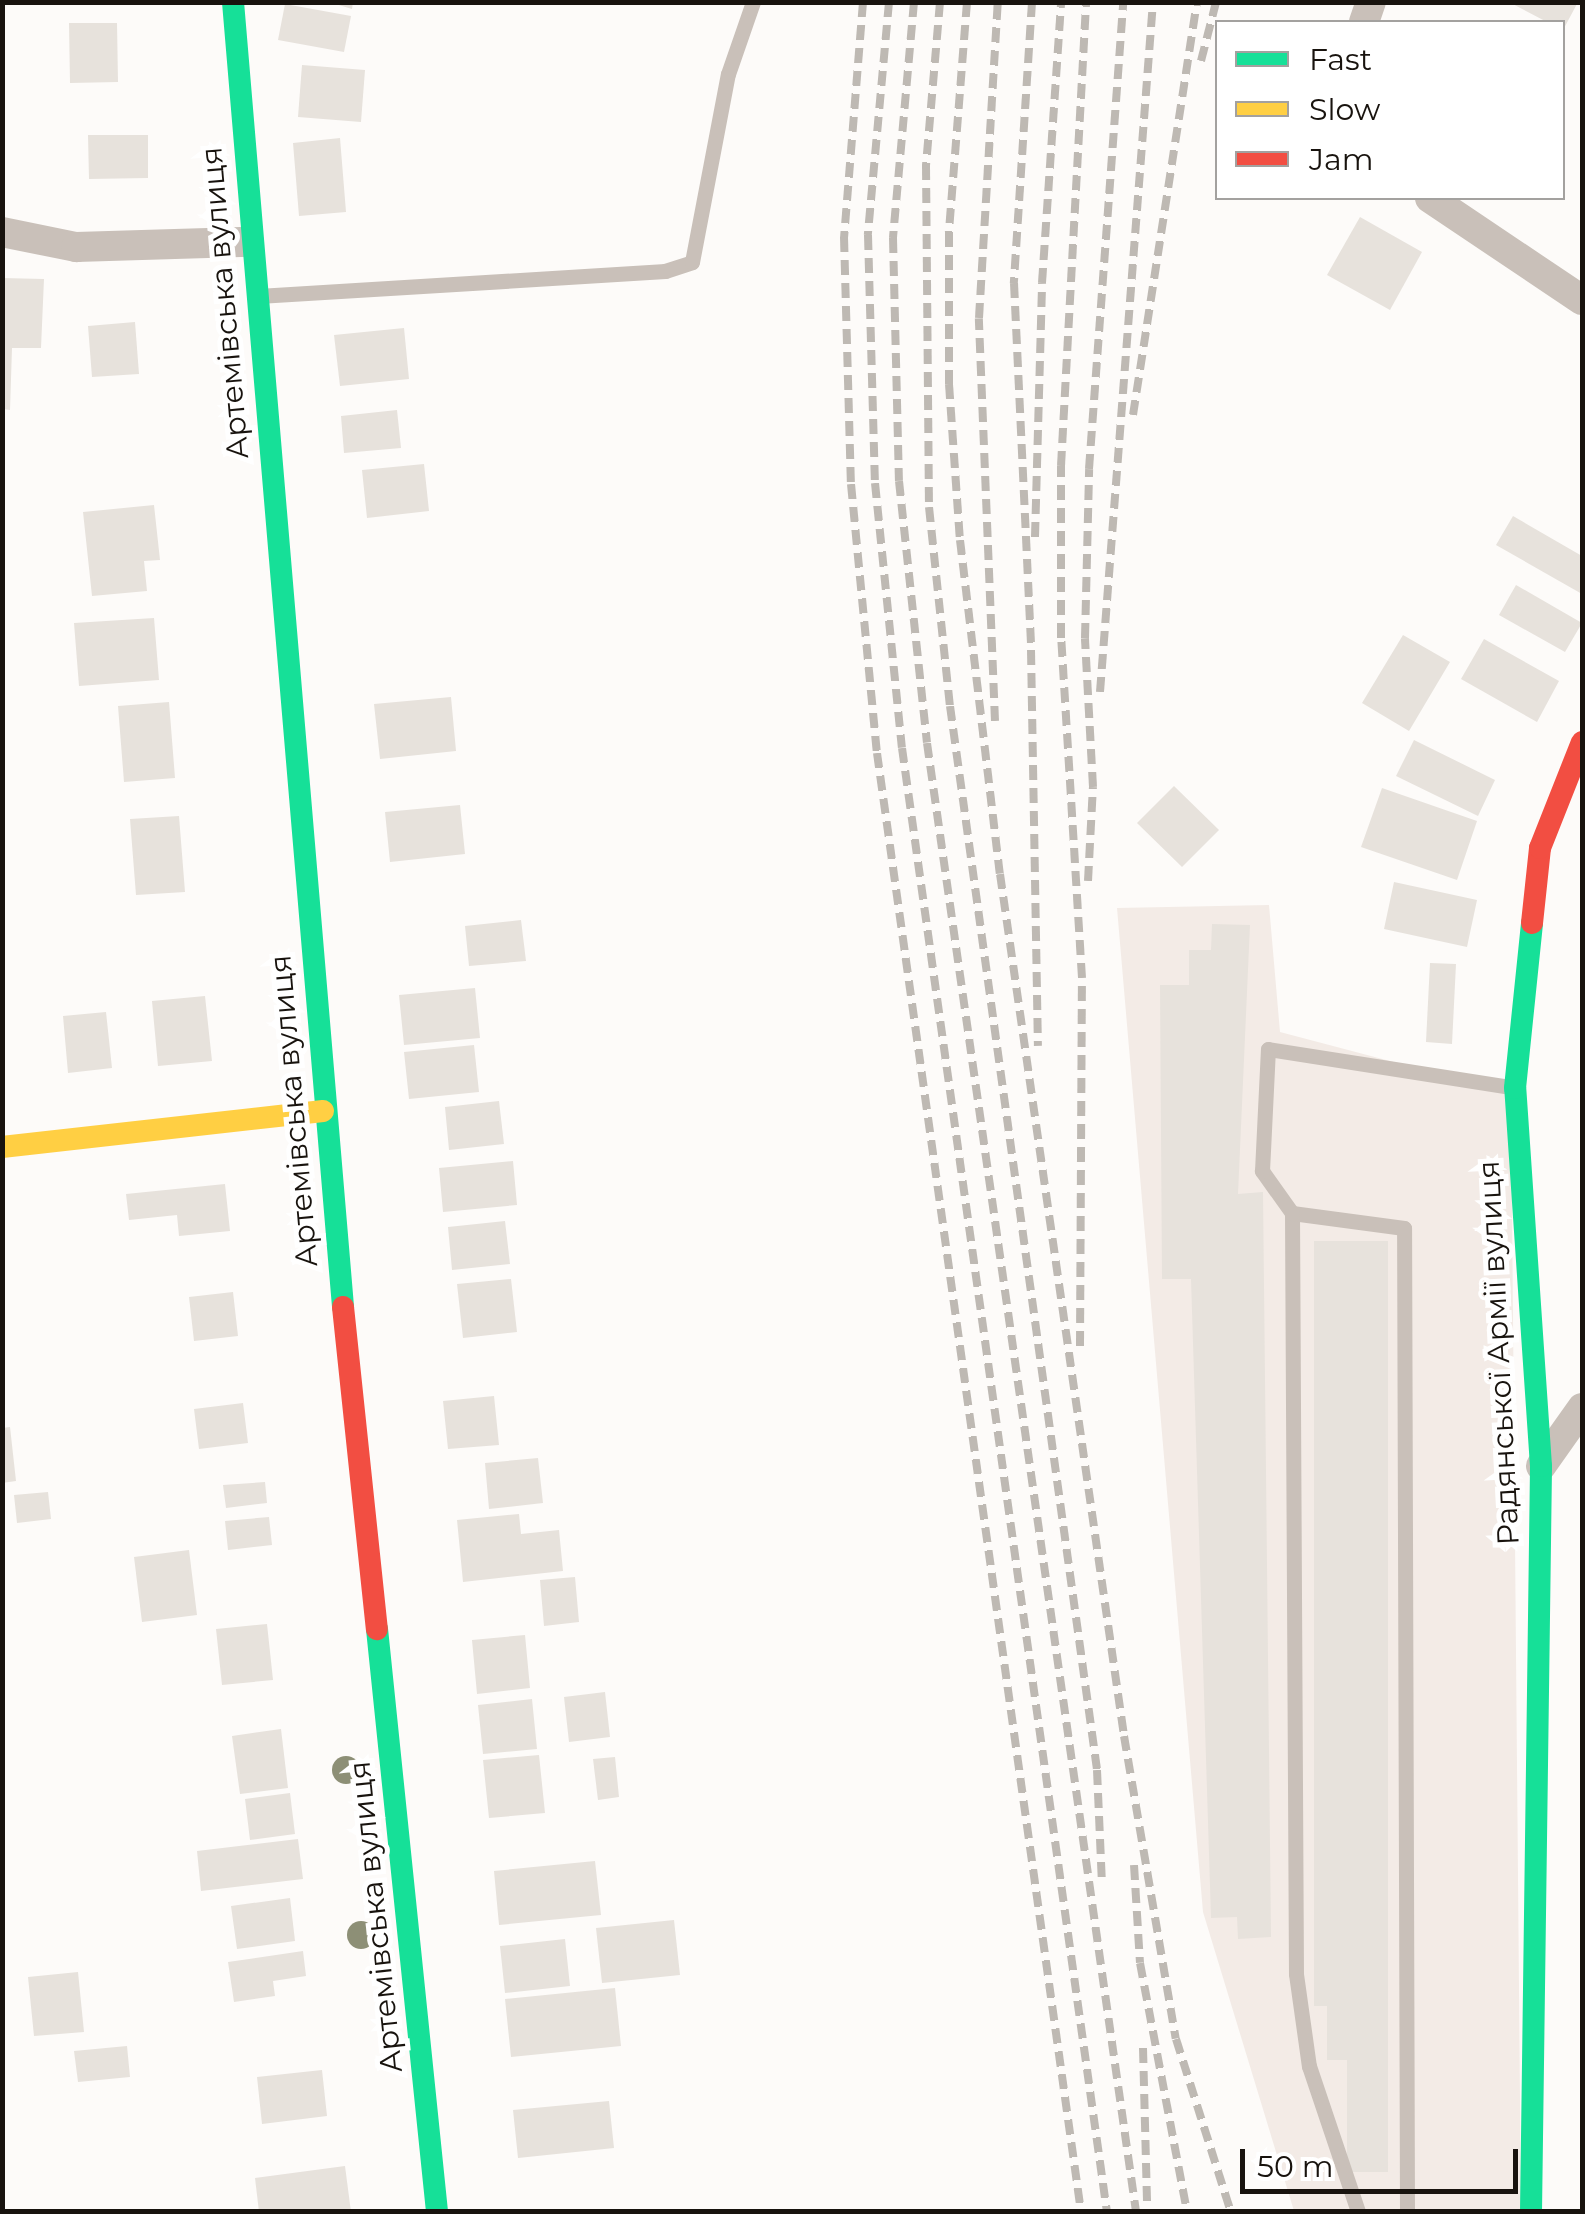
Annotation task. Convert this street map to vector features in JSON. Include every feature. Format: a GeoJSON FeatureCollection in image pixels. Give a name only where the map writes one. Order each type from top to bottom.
{"type":"FeatureCollection","features":[{"type":"Feature","properties":{"kind":"main road","name":"Артемівська вулиця"},"geometry":{"type":"LineString","coordinates":[[233,2],[249,242],[323,1111],[436,2212]]}},
{"type":"Feature","properties":{"kind":"main road","name":"Радянської Армії вулиця"},"geometry":{"type":"LineString","coordinates":[[1530,2212],[1541,1466],[1515,1088],[1540,848],[1582,742]]}},
{"type":"Feature","properties":{"kind":"main road"},"geometry":{"type":"LineString","coordinates":[[2,1147],[323,1111]]}},
{"type":"Feature","properties":{"kind":"street"},"geometry":{"type":"LineString","coordinates":[[1433,200],[1582,300]]}},
{"type":"Feature","properties":{"kind":"street"},"geometry":{"type":"LineString","coordinates":[[2,232],[76,247],[249,242]]}},
{"type":"Feature","properties":{"kind":"street"},"geometry":{"type":"LineString","coordinates":[[1541,1466],[1582,1408]]}},
{"type":"Feature","properties":{"kind":"lane"},"geometry":{"type":"LineString","coordinates":[[254,296],[665,271],[692,262],[728,74],[753,2]]}},
{"type":"Feature","properties":{"kind":"lane"},"geometry":{"type":"LineString","coordinates":[[1358,2212],[1309,2066],[1296,1974],[1292,1214],[1262,1172],[1268,1049],[1515,1088]]}},
{"type":"Feature","properties":{"kind":"lane"},"geometry":{"type":"LineString","coordinates":[[1292,1214],[1404,1228],[1407,2212]]}},
{"type":"Feature","properties":{"kind":"shaded area"},"geometry":{"type":"Polygon","coordinates":[[[1269,905],[1280,1032],[1511,1093],[1521,2211],[1294,2211],[1203,1912],[1117,908],[1269,905]]]}},
{"type":"Feature","properties":{"kind":"building"},"geometry":{"type":"Polygon","coordinates":[[[329,2],[353,2],[352,9],[329,2]]]}},
{"type":"Feature","properties":{"kind":"building"},"geometry":{"type":"Polygon","coordinates":[[[1509,2],[1578,2],[1565,26],[1565,20],[1543,20],[1509,2]]]}},
{"type":"Feature","properties":{"kind":"building"},"geometry":{"type":"Polygon","coordinates":[[[285,4],[351,16],[344,52],[278,40],[285,4]]]}},
{"type":"Feature","properties":{"kind":"building"},"geometry":{"type":"Polygon","coordinates":[[[69,23],[117,23],[118,82],[70,83],[69,23]]]}},
{"type":"Feature","properties":{"kind":"building"},"geometry":{"type":"Polygon","coordinates":[[[302,65],[365,70],[361,122],[298,117],[302,65]]]}},
{"type":"Feature","properties":{"kind":"building"},"geometry":{"type":"Polygon","coordinates":[[[88,135],[148,135],[148,178],[89,179],[88,135]]]}},
{"type":"Feature","properties":{"kind":"building"},"geometry":{"type":"Polygon","coordinates":[[[340,138],[346,212],[299,216],[293,143],[340,138]]]}},
{"type":"Feature","properties":{"kind":"building"},"geometry":{"type":"Polygon","coordinates":[[[1360,217],[1422,252],[1390,310],[1327,275],[1360,217]]]}},
{"type":"Feature","properties":{"kind":"building"},"geometry":{"type":"Polygon","coordinates":[[[2,278],[44,279],[41,348],[12,348],[10,410],[2,409],[2,278]]]}},
{"type":"Feature","properties":{"kind":"building"},"geometry":{"type":"Polygon","coordinates":[[[135,322],[139,374],[92,377],[88,326],[135,322]]]}},
{"type":"Feature","properties":{"kind":"building"},"geometry":{"type":"Polygon","coordinates":[[[404,328],[409,379],[340,386],[334,335],[404,328]]]}},
{"type":"Feature","properties":{"kind":"building"},"geometry":{"type":"Polygon","coordinates":[[[397,410],[401,448],[344,453],[341,416],[397,410]]]}},
{"type":"Feature","properties":{"kind":"building"},"geometry":{"type":"Polygon","coordinates":[[[424,464],[429,511],[367,518],[362,470],[424,464]]]}},
{"type":"Feature","properties":{"kind":"building"},"geometry":{"type":"Polygon","coordinates":[[[154,505],[160,560],[144,561],[147,591],[92,596],[83,512],[154,505]]]}},
{"type":"Feature","properties":{"kind":"building"},"geometry":{"type":"Polygon","coordinates":[[[1513,516],[1582,556],[1582,594],[1496,545],[1513,516]]]}},
{"type":"Feature","properties":{"kind":"building"},"geometry":{"type":"Polygon","coordinates":[[[1516,585],[1582,623],[1565,652],[1499,615],[1516,585]]]}},
{"type":"Feature","properties":{"kind":"building"},"geometry":{"type":"Polygon","coordinates":[[[154,618],[159,680],[79,686],[74,623],[154,618]]]}},
{"type":"Feature","properties":{"kind":"building"},"geometry":{"type":"Polygon","coordinates":[[[1403,635],[1450,662],[1409,731],[1362,703],[1403,635]]]}},
{"type":"Feature","properties":{"kind":"building"},"geometry":{"type":"Polygon","coordinates":[[[1484,639],[1559,681],[1537,722],[1461,679],[1484,639]]]}},
{"type":"Feature","properties":{"kind":"building"},"geometry":{"type":"Polygon","coordinates":[[[451,697],[456,751],[380,759],[374,704],[451,697]]]}},
{"type":"Feature","properties":{"kind":"building"},"geometry":{"type":"Polygon","coordinates":[[[169,702],[175,778],[124,782],[118,706],[169,702]]]}},
{"type":"Feature","properties":{"kind":"building"},"geometry":{"type":"Polygon","coordinates":[[[1414,740],[1495,780],[1478,816],[1396,776],[1414,740]]]}},
{"type":"Feature","properties":{"kind":"building"},"geometry":{"type":"Polygon","coordinates":[[[1174,786],[1219,830],[1182,867],[1137,823],[1174,786]]]}},
{"type":"Feature","properties":{"kind":"building"},"geometry":{"type":"Polygon","coordinates":[[[1382,788],[1477,821],[1457,880],[1361,847],[1382,788]]]}},
{"type":"Feature","properties":{"kind":"building"},"geometry":{"type":"Polygon","coordinates":[[[460,805],[465,854],[390,862],[385,812],[460,805]]]}},
{"type":"Feature","properties":{"kind":"building"},"geometry":{"type":"Polygon","coordinates":[[[179,816],[185,892],[136,895],[130,819],[179,816]]]}},
{"type":"Feature","properties":{"kind":"building"},"geometry":{"type":"Polygon","coordinates":[[[1394,882],[1477,900],[1467,947],[1384,929],[1394,882]]]}},
{"type":"Feature","properties":{"kind":"building"},"geometry":{"type":"Polygon","coordinates":[[[521,920],[526,961],[469,966],[465,926],[521,920]]]}},
{"type":"Feature","properties":{"kind":"building"},"geometry":{"type":"Polygon","coordinates":[[[1212,924],[1250,925],[1238,1194],[1263,1192],[1271,1937],[1238,1939],[1237,1917],[1211,1918],[1191,1279],[1162,1279],[1160,985],[1189,985],[1189,950],[1211,950],[1212,924]]]}},
{"type":"Feature","properties":{"kind":"building"},"geometry":{"type":"Polygon","coordinates":[[[1430,963],[1456,964],[1452,1044],[1426,1042],[1430,963]]]}},
{"type":"Feature","properties":{"kind":"building"},"geometry":{"type":"Polygon","coordinates":[[[475,988],[480,1038],[404,1045],[399,995],[475,988]]]}},
{"type":"Feature","properties":{"kind":"building"},"geometry":{"type":"Polygon","coordinates":[[[205,996],[212,1061],[158,1066],[152,1001],[205,996]]]}},
{"type":"Feature","properties":{"kind":"building"},"geometry":{"type":"Polygon","coordinates":[[[106,1012],[112,1068],[68,1073],[63,1016],[106,1012]]]}},
{"type":"Feature","properties":{"kind":"building"},"geometry":{"type":"Polygon","coordinates":[[[474,1045],[479,1092],[409,1099],[404,1052],[474,1045]]]}},
{"type":"Feature","properties":{"kind":"building"},"geometry":{"type":"Polygon","coordinates":[[[499,1101],[504,1144],[449,1150],[445,1107],[499,1101]]]}},
{"type":"Feature","properties":{"kind":"building"},"geometry":{"type":"Polygon","coordinates":[[[513,1161],[517,1205],[443,1212],[439,1168],[513,1161]]]}},
{"type":"Feature","properties":{"kind":"building"},"geometry":{"type":"Polygon","coordinates":[[[225,1184],[230,1231],[179,1236],[177,1215],[129,1220],[126,1194],[225,1184]]]}},
{"type":"Feature","properties":{"kind":"building"},"geometry":{"type":"Polygon","coordinates":[[[505,1221],[510,1264],[452,1270],[448,1227],[505,1221]]]}},
{"type":"Feature","properties":{"kind":"building"},"geometry":{"type":"Polygon","coordinates":[[[1314,1241],[1388,1241],[1388,2172],[1347,2172],[1347,2060],[1327,2060],[1327,2006],[1314,2006],[1314,1241]]]}},
{"type":"Feature","properties":{"kind":"building"},"geometry":{"type":"Polygon","coordinates":[[[511,1279],[517,1332],[463,1338],[457,1284],[511,1279]]]}},
{"type":"Feature","properties":{"kind":"building"},"geometry":{"type":"Polygon","coordinates":[[[233,1292],[238,1336],[194,1341],[189,1297],[233,1292]]]}},
{"type":"Feature","properties":{"kind":"building"},"geometry":{"type":"Polygon","coordinates":[[[494,1396],[499,1445],[448,1449],[443,1401],[494,1396]]]}},
{"type":"Feature","properties":{"kind":"building"},"geometry":{"type":"Polygon","coordinates":[[[243,1403],[248,1443],[199,1449],[194,1409],[243,1403]]]}},
{"type":"Feature","properties":{"kind":"building"},"geometry":{"type":"Polygon","coordinates":[[[10,1427],[16,1481],[2,1483],[2,1428],[10,1427]]]}},
{"type":"Feature","properties":{"kind":"building"},"geometry":{"type":"Polygon","coordinates":[[[538,1458],[543,1503],[489,1509],[485,1463],[538,1458]]]}},
{"type":"Feature","properties":{"kind":"building"},"geometry":{"type":"Polygon","coordinates":[[[265,1482],[267,1503],[226,1508],[223,1485],[265,1482]]]}},
{"type":"Feature","properties":{"kind":"building"},"geometry":{"type":"Polygon","coordinates":[[[48,1492],[51,1519],[17,1523],[14,1495],[48,1492]]]}},
{"type":"Feature","properties":{"kind":"building"},"geometry":{"type":"Polygon","coordinates":[[[519,1514],[521,1534],[559,1530],[563,1571],[463,1582],[457,1520],[519,1514]]]}},
{"type":"Feature","properties":{"kind":"building"},"geometry":{"type":"Polygon","coordinates":[[[269,1517],[272,1545],[228,1550],[225,1521],[269,1517]]]}},
{"type":"Feature","properties":{"kind":"building"},"geometry":{"type":"Polygon","coordinates":[[[189,1550],[197,1615],[142,1622],[134,1557],[189,1550]]]}},
{"type":"Feature","properties":{"kind":"building"},"geometry":{"type":"Polygon","coordinates":[[[575,1577],[579,1622],[544,1626],[540,1580],[575,1577]]]}},
{"type":"Feature","properties":{"kind":"building"},"geometry":{"type":"Polygon","coordinates":[[[267,1624],[273,1680],[222,1685],[216,1629],[267,1624]]]}},
{"type":"Feature","properties":{"kind":"building"},"geometry":{"type":"Polygon","coordinates":[[[525,1635],[530,1688],[477,1694],[472,1640],[525,1635]]]}},
{"type":"Feature","properties":{"kind":"building"},"geometry":{"type":"Polygon","coordinates":[[[605,1692],[610,1737],[569,1742],[564,1697],[605,1692]]]}},
{"type":"Feature","properties":{"kind":"building"},"geometry":{"type":"Polygon","coordinates":[[[532,1699],[537,1749],[483,1754],[478,1705],[532,1699]]]}},
{"type":"Feature","properties":{"kind":"building"},"geometry":{"type":"Polygon","coordinates":[[[281,1729],[288,1788],[240,1794],[232,1736],[281,1729]]]}},
{"type":"Feature","properties":{"kind":"building"},"geometry":{"type":"Polygon","coordinates":[[[539,1755],[545,1813],[489,1818],[483,1760],[539,1755]]]}},
{"type":"Feature","properties":{"kind":"building"},"geometry":{"type":"Polygon","coordinates":[[[615,1757],[619,1797],[598,1800],[593,1759],[615,1757]]]}},
{"type":"Feature","properties":{"kind":"building"},"geometry":{"type":"Polygon","coordinates":[[[290,1793],[295,1834],[250,1840],[245,1799],[290,1793]]]}},
{"type":"Feature","properties":{"kind":"building"},"geometry":{"type":"Polygon","coordinates":[[[298,1839],[303,1879],[201,1891],[197,1851],[298,1839]]]}},
{"type":"Feature","properties":{"kind":"building"},"geometry":{"type":"Polygon","coordinates":[[[595,1861],[601,1915],[499,1925],[494,1871],[595,1861]]]}},
{"type":"Feature","properties":{"kind":"building"},"geometry":{"type":"Polygon","coordinates":[[[290,1898],[295,1941],[237,1949],[231,1906],[290,1898]]]}},
{"type":"Feature","properties":{"kind":"building"},"geometry":{"type":"Polygon","coordinates":[[[674,1920],[680,1975],[602,1983],[596,1928],[674,1920]]]}},
{"type":"Feature","properties":{"kind":"building"},"geometry":{"type":"Polygon","coordinates":[[[565,1939],[570,1986],[505,1993],[500,1946],[565,1939]]]}},
{"type":"Feature","properties":{"kind":"building"},"geometry":{"type":"Polygon","coordinates":[[[303,1951],[306,1976],[273,1981],[275,1996],[234,2002],[228,1962],[303,1951]]]}},
{"type":"Feature","properties":{"kind":"building"},"geometry":{"type":"Polygon","coordinates":[[[78,1972],[84,2032],[34,2036],[28,1977],[78,1972]]]}},
{"type":"Feature","properties":{"kind":"building"},"geometry":{"type":"Polygon","coordinates":[[[615,1988],[621,2046],[511,2057],[505,1999],[615,1988]]]}},
{"type":"Feature","properties":{"kind":"building"},"geometry":{"type":"Polygon","coordinates":[[[127,2046],[130,2077],[78,2082],[74,2051],[127,2046]]]}},
{"type":"Feature","properties":{"kind":"building"},"geometry":{"type":"Polygon","coordinates":[[[322,2070],[327,2116],[262,2124],[257,2077],[322,2070]]]}},
{"type":"Feature","properties":{"kind":"building"},"geometry":{"type":"Polygon","coordinates":[[[609,2101],[614,2148],[518,2158],[513,2110],[609,2101]]]}},
{"type":"Feature","properties":{"kind":"building"},"geometry":{"type":"Polygon","coordinates":[[[345,2166],[351,2212],[259,2212],[255,2178],[345,2166]]]}},
{"type":"Feature","properties":{"kind":"railway"},"geometry":{"type":"LineString","coordinates":[[863,2],[844,237],[851,484],[877,753],[1081,2212]]}},
{"type":"Feature","properties":{"kind":"railway"},"geometry":{"type":"LineString","coordinates":[[889,2],[868,235],[875,483],[902,748],[1107,2212]]}},
{"type":"Feature","properties":{"kind":"railway"},"geometry":{"type":"LineString","coordinates":[[914,2],[893,238],[899,481],[927,743],[1136,2212]]}},
{"type":"Feature","properties":{"kind":"railway"},"geometry":{"type":"LineString","coordinates":[[940,2],[926,165],[929,507],[950,706],[1097,1770],[1102,1885]]}},
{"type":"Feature","properties":{"kind":"railway"},"geometry":{"type":"LineString","coordinates":[[967,2],[949,232],[949,384],[960,540],[1000,874],[1124,1736],[1176,2039],[1231,2212]]}},
{"type":"Feature","properties":{"kind":"railway"},"geometry":{"type":"LineString","coordinates":[[995,721],[979,318],[998,2]]}},
{"type":"Feature","properties":{"kind":"railway"},"geometry":{"type":"LineString","coordinates":[[1032,2],[1014,283],[1031,650],[1038,1046]]}},
{"type":"Feature","properties":{"kind":"railway"},"geometry":{"type":"LineString","coordinates":[[1035,537],[1042,283],[1061,2]]}},
{"type":"Feature","properties":{"kind":"railway"},"geometry":{"type":"LineString","coordinates":[[1080,1346],[1082,978],[1061,638],[1061,466],[1086,2]]}},
{"type":"Feature","properties":{"kind":"railway"},"geometry":{"type":"LineString","coordinates":[[1088,881],[1093,787],[1085,638],[1089,469],[1123,2]]}},
{"type":"Feature","properties":{"kind":"railway"},"geometry":{"type":"LineString","coordinates":[[1100,692],[1153,2]]}},
{"type":"Feature","properties":{"kind":"railway"},"geometry":{"type":"LineString","coordinates":[[1133,415],[1197,2]]}},
{"type":"Feature","properties":{"kind":"railway"},"geometry":{"type":"LineString","coordinates":[[1201,61],[1216,2]]}},
{"type":"Feature","properties":{"kind":"railway"},"geometry":{"type":"LineString","coordinates":[[1134,1865],[1140,1963],[1187,2212]]}},
{"type":"Feature","properties":{"kind":"railway"},"geometry":{"type":"LineString","coordinates":[[1143,2048],[1147,2203]]}},
{"type":"Feature","properties":{"kind":"traffic: fast"},"geometry":{"type":"LineString","coordinates":[[233,2],[343,1307]]}},
{"type":"Feature","properties":{"kind":"traffic: fast"},"geometry":{"type":"LineString","coordinates":[[1531,2212],[1541,1466],[1515,1088],[1532,923]]}},
{"type":"Feature","properties":{"kind":"traffic: fast"},"geometry":{"type":"LineString","coordinates":[[377,1629],[437,2212]]}},
{"type":"Feature","properties":{"kind":"traffic: slow"},"geometry":{"type":"LineString","coordinates":[[2,1147],[323,1111]]}},
{"type":"Feature","properties":{"kind":"traffic: jam"},"geometry":{"type":"LineString","coordinates":[[1532,923],[1540,848],[1582,742]]}},
{"type":"Feature","properties":{"kind":"traffic: jam"},"geometry":{"type":"LineString","coordinates":[[343,1307],[377,1629]]}}]}
